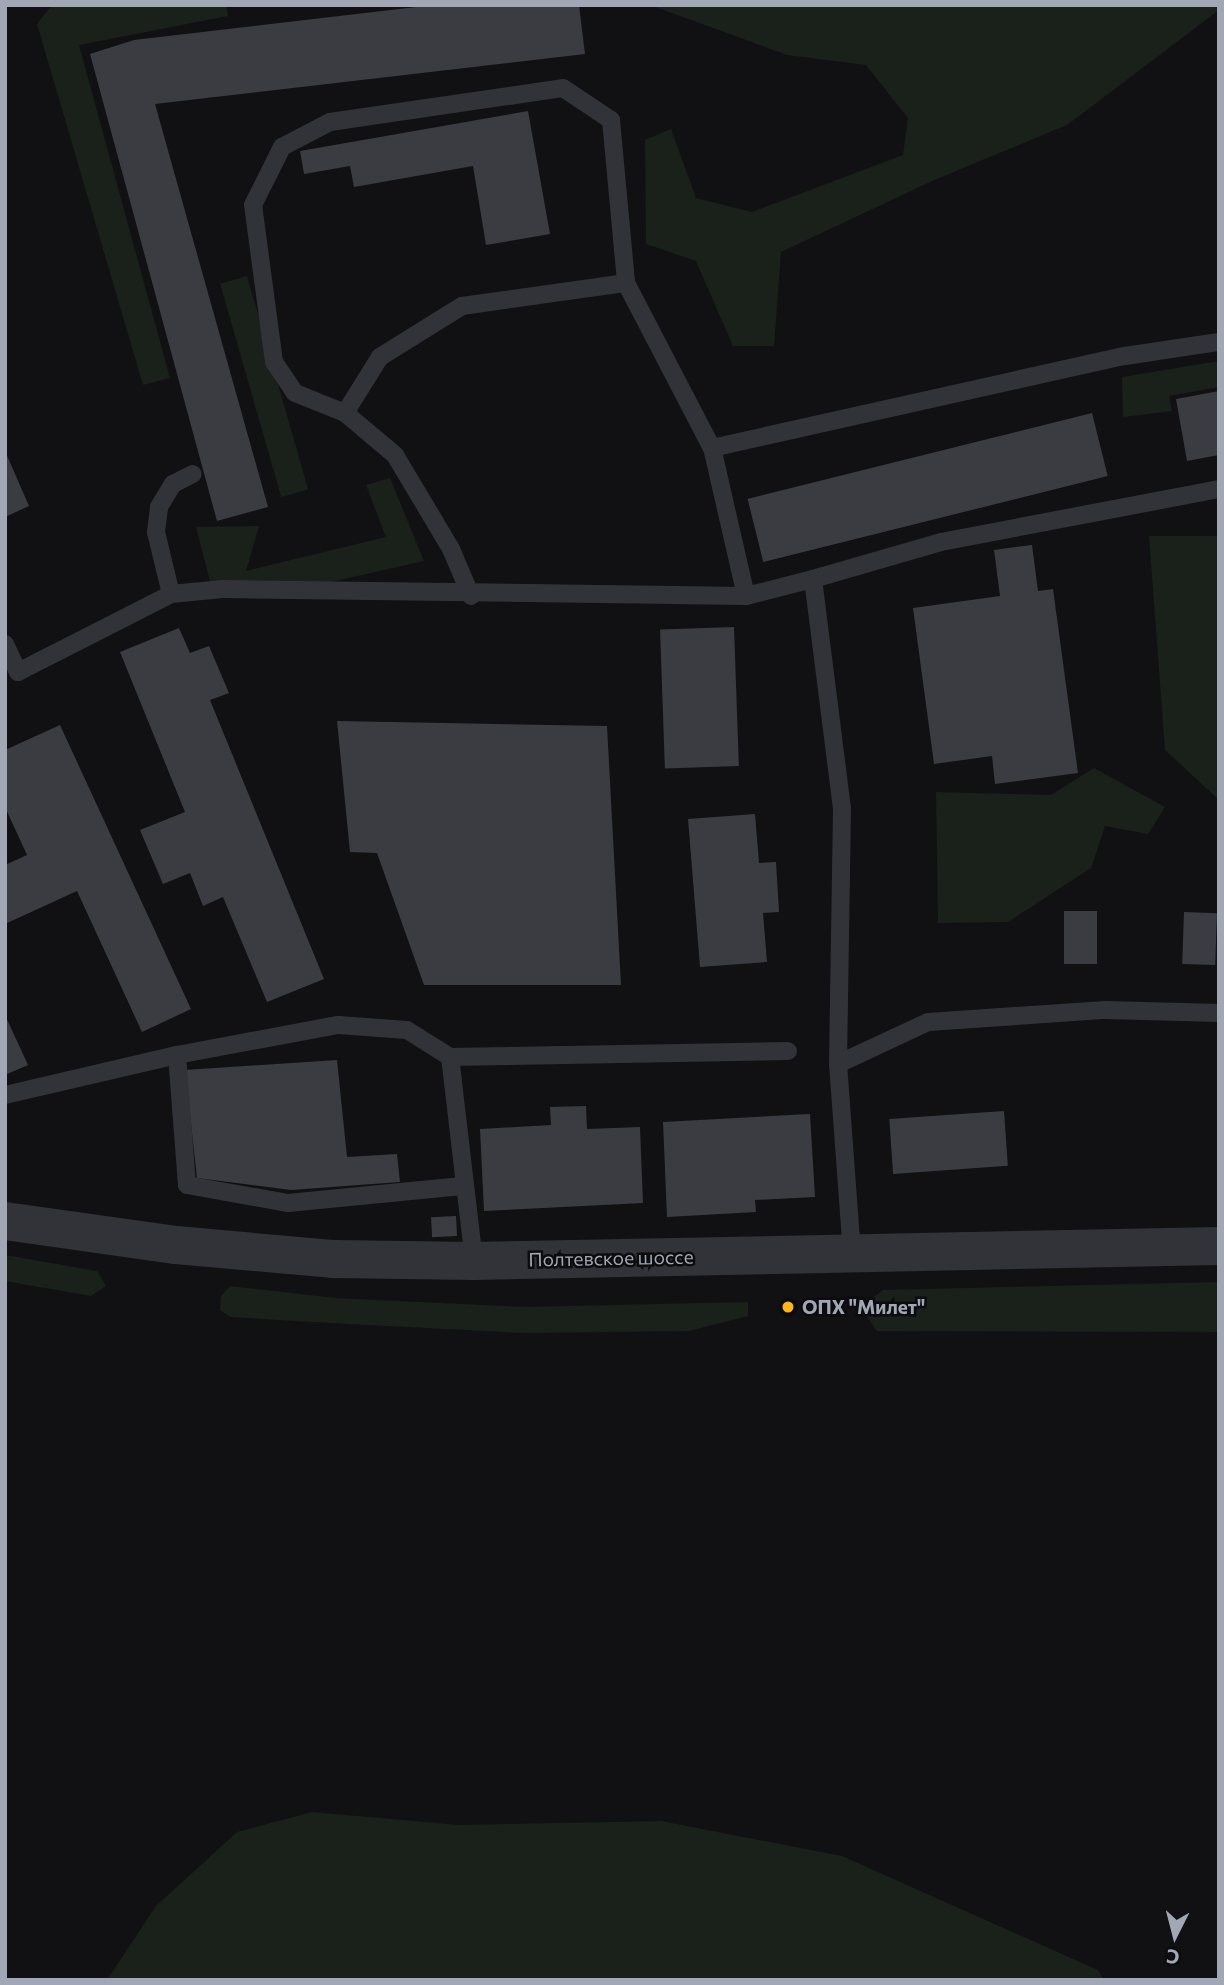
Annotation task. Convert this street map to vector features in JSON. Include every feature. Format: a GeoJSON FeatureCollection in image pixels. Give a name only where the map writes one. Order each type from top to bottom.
{"type":"FeatureCollection","features":[{"type":"Feature","properties":{"kind":"street","name":"Полтевское шоссе"},"geometry":{"type":"LineString","coordinates":[[5,1221],[254,1254],[474,1261],[1219,1246]]}},
{"type":"Feature","properties":{"kind":"lane"},"geometry":{"type":"LineString","coordinates":[[471,596],[452,549],[395,455],[345,413],[295,393],[274,362],[253,205],[282,147],[330,122],[563,88],[611,120],[626,283],[712,448],[746,596]]}},
{"type":"Feature","properties":{"kind":"lane"},"geometry":{"type":"LineString","coordinates":[[345,413],[380,357],[462,306],[626,283]]}},
{"type":"Feature","properties":{"kind":"lane"},"geometry":{"type":"LineString","coordinates":[[712,448],[1125,356],[1219,342]]}},
{"type":"Feature","properties":{"kind":"lane"},"geometry":{"type":"LineString","coordinates":[[170,594],[156,531],[159,507],[173,484],[193,474]]}},
{"type":"Feature","properties":{"kind":"lane"},"geometry":{"type":"LineString","coordinates":[[5,644],[18,672],[170,594],[223,589],[471,596],[746,596],[941,542],[1219,489]]}},
{"type":"Feature","properties":{"kind":"lane"},"geometry":{"type":"LineString","coordinates":[[813,579],[842,809],[838,1063],[852,1254]]}},
{"type":"Feature","properties":{"kind":"lane"},"geometry":{"type":"LineString","coordinates":[[838,1063],[928,1022],[1106,1010],[1219,1013]]}},
{"type":"Feature","properties":{"kind":"lane"},"geometry":{"type":"LineString","coordinates":[[5,1095],[177,1055],[338,1025],[407,1030],[450,1057],[788,1051]]}},
{"type":"Feature","properties":{"kind":"lane"},"geometry":{"type":"LineString","coordinates":[[177,1055],[187,1185],[288,1203],[462,1186]]}},
{"type":"Feature","properties":{"kind":"lane"},"geometry":{"type":"LineString","coordinates":[[450,1057],[462,1186],[474,1261]]}},
{"type":"Feature","properties":{"kind":"shaded area"},"geometry":{"type":"Polygon","coordinates":[[[52,5],[226,5],[228,16],[79,45],[170,378],[143,385],[37,24],[52,5]]]}},
{"type":"Feature","properties":{"kind":"shaded area"},"geometry":{"type":"Polygon","coordinates":[[[650,5],[1219,5],[1219,10],[1067,125],[932,181],[781,252],[774,346],[733,346],[696,261],[646,244],[645,140],[671,129],[696,198],[752,212],[903,155],[908,118],[866,65],[787,55],[650,5]]]}},
{"type":"Feature","properties":{"kind":"shaded area"},"geometry":{"type":"Polygon","coordinates":[[[247,276],[308,489],[281,497],[220,284],[247,276]]]}},
{"type":"Feature","properties":{"kind":"shaded area"},"geometry":{"type":"Polygon","coordinates":[[[1219,361],[1219,387],[1169,396],[1172,411],[1123,417],[1122,377],[1219,361]]]}},
{"type":"Feature","properties":{"kind":"shaded area"},"geometry":{"type":"Polygon","coordinates":[[[390,478],[424,561],[313,586],[211,585],[196,527],[259,526],[246,571],[386,537],[366,485],[390,478]]]}},
{"type":"Feature","properties":{"kind":"shaded area"},"geometry":{"type":"Polygon","coordinates":[[[1149,536],[1219,536],[1219,800],[1165,750],[1149,536]]]}},
{"type":"Feature","properties":{"kind":"shaded area"},"geometry":{"type":"Polygon","coordinates":[[[1094,768],[1165,807],[1148,834],[1105,826],[1091,868],[1008,922],[938,923],[936,792],[1051,795],[1094,768]]]}},
{"type":"Feature","properties":{"kind":"shaded area"},"geometry":{"type":"Polygon","coordinates":[[[5,1255],[97,1271],[106,1286],[91,1296],[5,1281],[5,1255]]]}},
{"type":"Feature","properties":{"kind":"shaded area"},"geometry":{"type":"Polygon","coordinates":[[[1219,1282],[1219,1332],[877,1331],[860,1307],[883,1290],[1219,1282]]]}},
{"type":"Feature","properties":{"kind":"shaded area"},"geometry":{"type":"Polygon","coordinates":[[[230,1286],[335,1298],[524,1307],[748,1302],[748,1316],[689,1331],[523,1333],[348,1324],[230,1317],[220,1310],[221,1296],[230,1286]]]}},
{"type":"Feature","properties":{"kind":"shaded area"},"geometry":{"type":"Polygon","coordinates":[[[312,1812],[459,1825],[661,1821],[842,1856],[1098,1970],[1104,1980],[107,1980],[156,1906],[237,1832],[312,1812]]]}},
{"type":"Feature","properties":{"kind":"building"},"geometry":{"type":"Polygon","coordinates":[[[433,5],[579,5],[585,54],[155,104],[268,507],[217,521],[90,54],[134,40],[433,5]]]}},
{"type":"Feature","properties":{"kind":"building"},"geometry":{"type":"Polygon","coordinates":[[[528,111],[550,234],[486,245],[473,166],[354,187],[350,166],[304,174],[300,151],[528,111]]]}},
{"type":"Feature","properties":{"kind":"building"},"geometry":{"type":"Polygon","coordinates":[[[1219,391],[1219,455],[1187,461],[1176,399],[1219,391]]]}},
{"type":"Feature","properties":{"kind":"building"},"geometry":{"type":"Polygon","coordinates":[[[1092,413],[1108,476],[763,562],[748,499],[1092,413]]]}},
{"type":"Feature","properties":{"kind":"building"},"geometry":{"type":"Polygon","coordinates":[[[5,451],[29,506],[5,517],[5,451]]]}},
{"type":"Feature","properties":{"kind":"building"},"geometry":{"type":"Polygon","coordinates":[[[1032,545],[1038,591],[1053,589],[1078,773],[995,784],[992,756],[934,764],[913,608],[1000,596],[994,550],[1032,545]]]}},
{"type":"Feature","properties":{"kind":"building"},"geometry":{"type":"Polygon","coordinates":[[[734,627],[739,766],[665,768],[660,630],[734,627]]]}},
{"type":"Feature","properties":{"kind":"building"},"geometry":{"type":"Polygon","coordinates":[[[179,628],[190,653],[209,646],[229,693],[210,700],[324,979],[267,1002],[223,897],[203,906],[190,873],[163,884],[140,830],[185,812],[120,652],[179,628]]]}},
{"type":"Feature","properties":{"kind":"building"},"geometry":{"type":"Polygon","coordinates":[[[337,721],[607,726],[621,985],[424,985],[377,853],[350,852],[337,721]]]}},
{"type":"Feature","properties":{"kind":"building"},"geometry":{"type":"Polygon","coordinates":[[[60,725],[191,1009],[142,1032],[77,891],[5,924],[5,865],[27,855],[5,807],[5,750],[60,725]]]}},
{"type":"Feature","properties":{"kind":"building"},"geometry":{"type":"Polygon","coordinates":[[[755,814],[759,863],[776,862],[779,912],[763,913],[767,962],[700,967],[688,819],[755,814]]]}},
{"type":"Feature","properties":{"kind":"building"},"geometry":{"type":"Polygon","coordinates":[[[1064,911],[1097,911],[1097,964],[1064,964],[1064,911]]]}},
{"type":"Feature","properties":{"kind":"building"},"geometry":{"type":"Polygon","coordinates":[[[1184,912],[1217,913],[1215,965],[1182,964],[1184,912]]]}},
{"type":"Feature","properties":{"kind":"building"},"geometry":{"type":"Polygon","coordinates":[[[5,1015],[28,1065],[5,1075],[5,1015]]]}},
{"type":"Feature","properties":{"kind":"building"},"geometry":{"type":"Polygon","coordinates":[[[337,1060],[347,1157],[397,1154],[400,1182],[291,1190],[197,1178],[185,1070],[337,1060]]]}},
{"type":"Feature","properties":{"kind":"building"},"geometry":{"type":"Polygon","coordinates":[[[586,1106],[587,1129],[640,1127],[643,1203],[484,1211],[480,1129],[551,1125],[550,1107],[586,1106]]]}},
{"type":"Feature","properties":{"kind":"building"},"geometry":{"type":"Polygon","coordinates":[[[1004,1111],[1008,1166],[893,1174],[889,1119],[1004,1111]]]}},
{"type":"Feature","properties":{"kind":"building"},"geometry":{"type":"Polygon","coordinates":[[[810,1114],[815,1197],[755,1200],[756,1212],[667,1217],[663,1122],[810,1114]]]}},
{"type":"Feature","properties":{"kind":"building"},"geometry":{"type":"Polygon","coordinates":[[[456,1216],[457,1236],[432,1237],[431,1217],[456,1216]]]}},
{"type":"Feature","properties":{"kind":"place","name":"ОПХ \"Милет\""},"geometry":{"type":"Point","coordinates":[788,1307]}}]}
